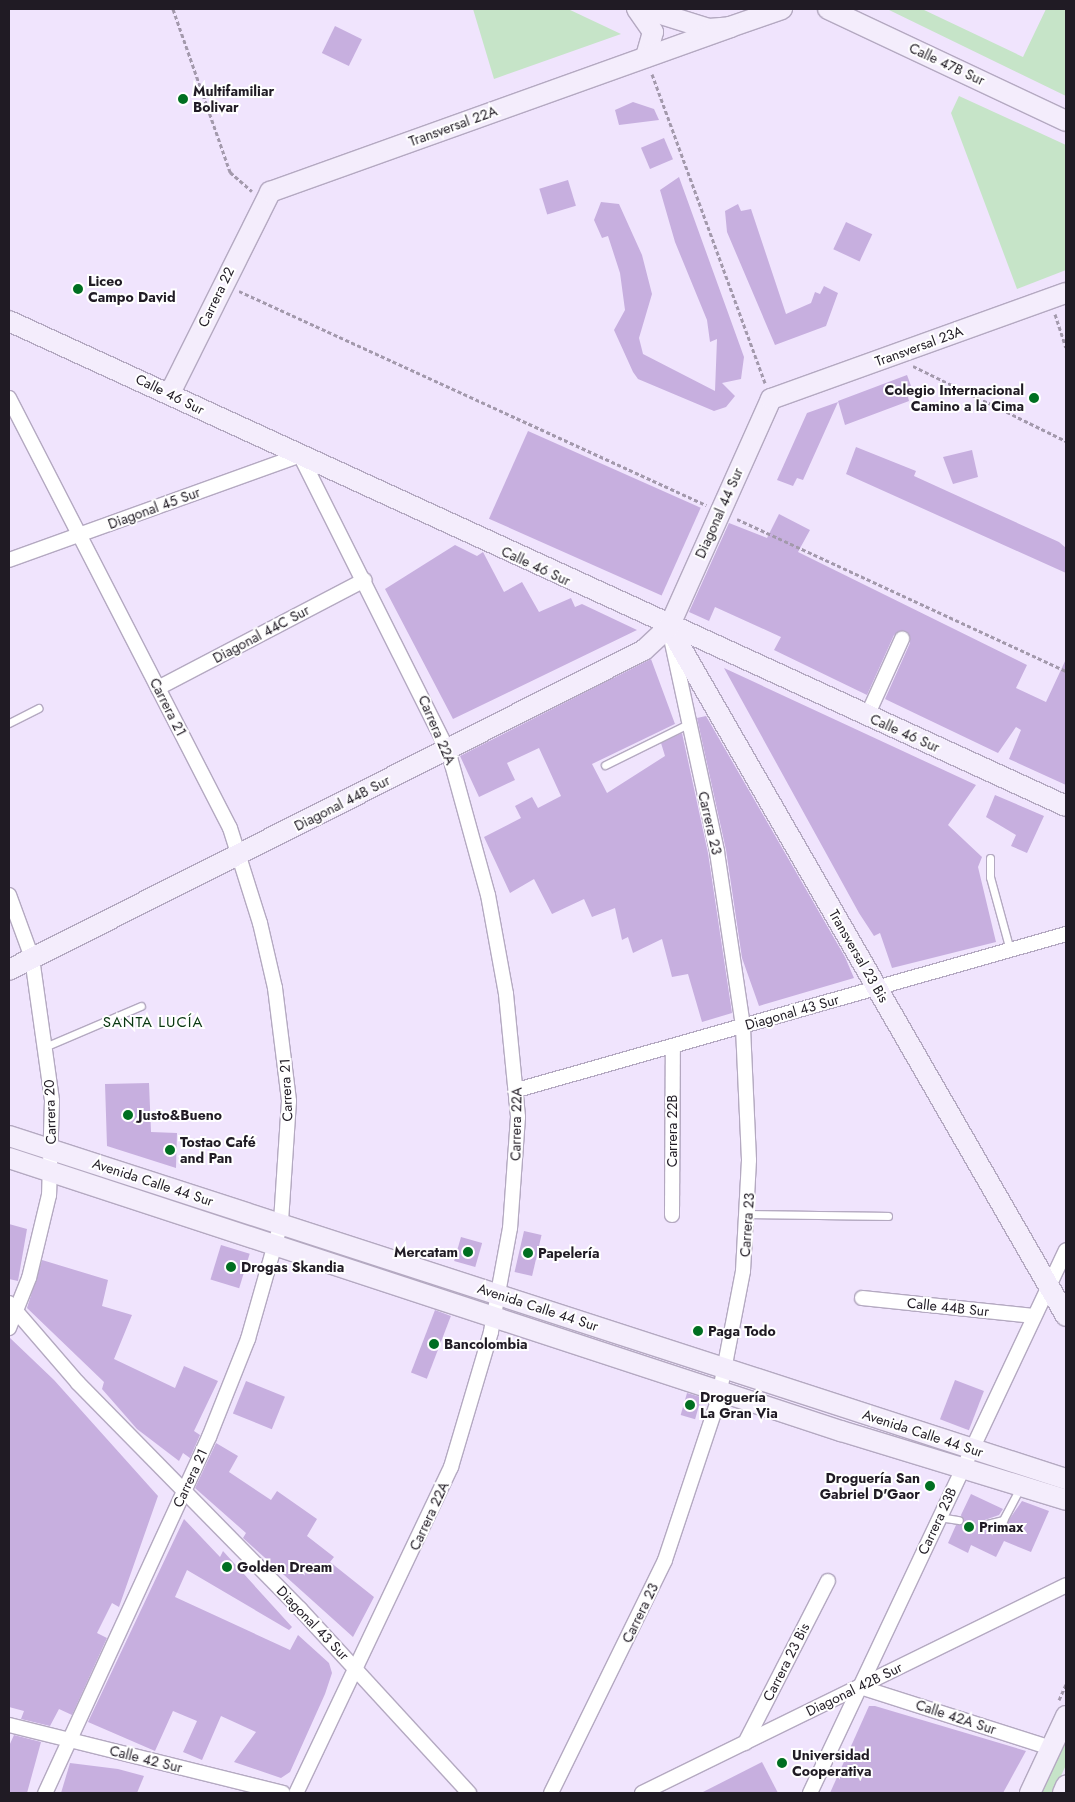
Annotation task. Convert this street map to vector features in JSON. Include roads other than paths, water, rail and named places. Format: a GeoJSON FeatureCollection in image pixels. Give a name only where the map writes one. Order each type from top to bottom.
{"type":"FeatureCollection","features":[{"type":"Feature","properties":{"kind":"street"},"geometry":{"type":"LineString","coordinates":[[637,9],[653,32],[646,57]]}},
{"type":"Feature","properties":{"kind":"street"},"geometry":{"type":"LineString","coordinates":[[645,9],[697,27],[730,27],[782,9]]}},
{"type":"Feature","properties":{"kind":"street","name":"Calle 47B Sur"},"geometry":{"type":"LineString","coordinates":[[828,9],[1066,121]]}},
{"type":"Feature","properties":{"kind":"street","name":"Transversal 22A"},"geometry":{"type":"LineString","coordinates":[[263,200],[279,188],[730,27]]}},
{"type":"Feature","properties":{"kind":"street","name":"Carrera 22"},"geometry":{"type":"LineString","coordinates":[[170,394],[263,200]]}},
{"type":"Feature","properties":{"kind":"street","name":"Transversal 23A"},"geometry":{"type":"LineString","coordinates":[[771,399],[1058,296]]}},
{"type":"Feature","properties":{"kind":"street","name":"Calle 46 Sur"},"geometry":{"type":"LineString","coordinates":[[9,321],[669,627],[1066,806]]}},
{"type":"Feature","properties":{"kind":"street","name":"Carrera 21"},"geometry":{"type":"LineString","coordinates":[[9,398],[158,688],[240,854],[265,941],[284,1046],[289,1119],[281,1223],[232,1384],[67,1740],[45,1793]]}},
{"type":"Feature","properties":{"kind":"street","name":"Diagonal 44 Sur"},"geometry":{"type":"LineString","coordinates":[[669,627],[771,399]]}},
{"type":"Feature","properties":{"kind":"street","name":"Diagonal 45 Sur"},"geometry":{"type":"LineString","coordinates":[[9,560],[300,455]]}},
{"type":"Feature","properties":{"kind":"street","name":"Carrera 22A"},"geometry":{"type":"LineString","coordinates":[[296,1793],[451,1467],[478,1386],[494,1314],[517,1153],[517,1090],[488,895],[448,750],[365,580],[300,455]]}},
{"type":"Feature","properties":{"kind":"street","name":"Diagonal 44C Sur"},"geometry":{"type":"LineString","coordinates":[[158,688],[365,580]]}},
{"type":"Feature","properties":{"kind":"street","name":"Carrera 23"},"geometry":{"type":"LineString","coordinates":[[551,1793],[665,1560],[720,1390],[725,1369],[749,1214],[743,1026],[717,851],[686,725],[669,627]]}},
{"type":"Feature","properties":{"kind":"street","name":"Diagonal 44B Sur"},"geometry":{"type":"LineString","coordinates":[[9,970],[630,659],[669,627]]}},
{"type":"Feature","properties":{"kind":"street","name":"Transversal 23 Bis"},"geometry":{"type":"LineString","coordinates":[[669,627],[1066,1316]]}},
{"type":"Feature","properties":{"kind":"street"},"geometry":{"type":"LineString","coordinates":[[867,716],[902,639]]}},
{"type":"Feature","properties":{"kind":"street","name":"Carrera 20"},"geometry":{"type":"LineString","coordinates":[[9,895],[32,958],[47,1046],[51,1150],[50,1172],[41,1234],[13,1307],[9,1328]]}},
{"type":"Feature","properties":{"kind":"street","name":"Diagonal 43 Sur"},"geometry":{"type":"LineString","coordinates":[[517,1090],[1066,934]]}},
{"type":"Feature","properties":{"kind":"street","name":"Carrera 22B"},"geometry":{"type":"LineString","coordinates":[[672,1216],[673,1046]]}},
{"type":"Feature","properties":{"kind":"street","name":"Avenida Calle 44 Sur"},"geometry":{"type":"LineString","coordinates":[[9,1136],[725,1369],[967,1457],[1021,1485],[1066,1500]]}},
{"type":"Feature","properties":{"kind":"street","name":"Avenida Calle 44 Sur"},"geometry":{"type":"LineString","coordinates":[[9,1158],[494,1314],[720,1390],[967,1457],[1066,1479]]}},
{"type":"Feature","properties":{"kind":"street","name":"Carrera 23B"},"geometry":{"type":"LineString","coordinates":[[810,1793],[1066,1250]]}},
{"type":"Feature","properties":{"kind":"street","name":"Calle 44B Sur"},"geometry":{"type":"LineString","coordinates":[[862,1298],[1034,1316]]}},
{"type":"Feature","properties":{"kind":"street","name":"Diagonal 43 Sur"},"geometry":{"type":"LineString","coordinates":[[13,1307],[78,1383],[355,1668],[469,1793]]}},
{"type":"Feature","properties":{"kind":"street","name":"Carrera 23 Bis"},"geometry":{"type":"LineString","coordinates":[[745,1743],[828,1581]]}},
{"type":"Feature","properties":{"kind":"street","name":"Diagonal 42B Sur"},"geometry":{"type":"LineString","coordinates":[[642,1793],[1066,1585]]}},
{"type":"Feature","properties":{"kind":"street","name":"Calle 42A Sur"},"geometry":{"type":"LineString","coordinates":[[860,1687],[1051,1748]]}},
{"type":"Feature","properties":{"kind":"street"},"geometry":{"type":"LineString","coordinates":[[1030,1793],[1066,1716]]}},
{"type":"Feature","properties":{"kind":"street","name":"Calle 42 Sur"},"geometry":{"type":"LineString","coordinates":[[9,1726],[283,1793]]}},
{"type":"Feature","properties":{"kind":"street"},"geometry":{"type":"LineString","coordinates":[[1063,1793],[1066,1786]]}},
{"type":"Feature","properties":{"kind":"lane"},"geometry":{"type":"LineString","coordinates":[[9,723],[38,708]]}},
{"type":"Feature","properties":{"kind":"lane"},"geometry":{"type":"LineString","coordinates":[[605,765],[686,725]]}},
{"type":"Feature","properties":{"kind":"lane"},"geometry":{"type":"LineString","coordinates":[[990,858],[990,877],[1010,950]]}},
{"type":"Feature","properties":{"kind":"lane"},"geometry":{"type":"LineString","coordinates":[[47,1046],[141,1006]]}},
{"type":"Feature","properties":{"kind":"lane"},"geometry":{"type":"LineString","coordinates":[[749,1214],[888,1216]]}},
{"type":"Feature","properties":{"kind":"lane"},"geometry":{"type":"LineString","coordinates":[[983,1525],[1003,1520],[1009,1514],[1021,1485]]}},
{"type":"Feature","properties":{"kind":"lane"},"geometry":{"type":"LineString","coordinates":[[939,1516],[959,1520]]}},
{"type":"Feature","properties":{"kind":"place","name":"Multifamiliar Bolivar"},"geometry":{"type":"Point","coordinates":[183,99]}},
{"type":"Feature","properties":{"kind":"place","name":"Liceo Campo David"},"geometry":{"type":"Point","coordinates":[78,289]}},
{"type":"Feature","properties":{"kind":"place","name":"Colegio Internacional Camino a la Cima"},"geometry":{"type":"Point","coordinates":[1034,398]}},
{"type":"Feature","properties":{"kind":"place","name":"Justo&Bueno"},"geometry":{"type":"Point","coordinates":[128,1115]}},
{"type":"Feature","properties":{"kind":"place","name":"Tostao Café and Pan"},"geometry":{"type":"Point","coordinates":[170,1150]}},
{"type":"Feature","properties":{"kind":"place","name":"Mercatam"},"geometry":{"type":"Point","coordinates":[468,1252]}},
{"type":"Feature","properties":{"kind":"place","name":"Papelería"},"geometry":{"type":"Point","coordinates":[528,1253]}},
{"type":"Feature","properties":{"kind":"place","name":"Drogas Skandia"},"geometry":{"type":"Point","coordinates":[231,1267]}},
{"type":"Feature","properties":{"kind":"place","name":"Paga Todo"},"geometry":{"type":"Point","coordinates":[698,1331]}},
{"type":"Feature","properties":{"kind":"place","name":"Bancolombia"},"geometry":{"type":"Point","coordinates":[434,1344]}},
{"type":"Feature","properties":{"kind":"place","name":"Droguería La Gran Via"},"geometry":{"type":"Point","coordinates":[690,1405]}},
{"type":"Feature","properties":{"kind":"place","name":"Droguería San Gabriel D'Gaor"},"geometry":{"type":"Point","coordinates":[930,1486]}},
{"type":"Feature","properties":{"kind":"place","name":"Primax"},"geometry":{"type":"Point","coordinates":[969,1527]}},
{"type":"Feature","properties":{"kind":"place","name":"Golden Dream"},"geometry":{"type":"Point","coordinates":[227,1567]}},
{"type":"Feature","properties":{"kind":"place","name":"Universidad Cooperativa"},"geometry":{"type":"Point","coordinates":[782,1763]}},
{"type":"Feature","properties":{"kind":"district","name":"SANTA LUCÍA"},"geometry":{"type":"Point","coordinates":[153,1023]}}]}
